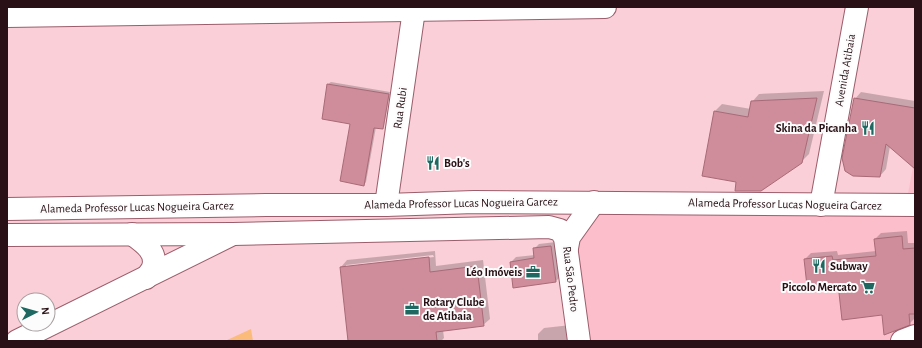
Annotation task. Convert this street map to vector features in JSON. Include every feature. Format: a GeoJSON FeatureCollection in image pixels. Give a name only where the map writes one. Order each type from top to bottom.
{"type":"FeatureCollection","features":[{"type":"Feature","properties":{"kind":"main road"},"geometry":{"type":"LineString","coordinates":[[7,16],[605,7]]}},
{"type":"Feature","properties":{"kind":"main road","name":"Avenida Atibaia"},"geometry":{"type":"LineString","coordinates":[[821,205],[857,7]]}},
{"type":"Feature","properties":{"kind":"main road","name":"Rua Rubi"},"geometry":{"type":"LineString","coordinates":[[386,205],[414,10]]}},
{"type":"Feature","properties":{"kind":"main road","name":"Alameda Professor Lucas Nogueira Garcez"},"geometry":{"type":"LineString","coordinates":[[7,209],[266,205],[386,205],[474,202],[915,205]]}},
{"type":"Feature","properties":{"kind":"main road"},"geometry":{"type":"LineString","coordinates":[[567,248],[569,237],[594,202]]}},
{"type":"Feature","properties":{"kind":"main road"},"geometry":{"type":"LineString","coordinates":[[17,341],[233,234],[266,205]]}},
{"type":"Feature","properties":{"kind":"main road","name":"Rua São Pedro"},"geometry":{"type":"LineString","coordinates":[[233,234],[549,227],[560,230],[565,238],[567,248],[579,341]]}},
{"type":"Feature","properties":{"kind":"main road"},"geometry":{"type":"LineString","coordinates":[[132,234],[149,247],[154,257],[154,268],[146,278]]}},
{"type":"Feature","properties":{"kind":"main road"},"geometry":{"type":"LineString","coordinates":[[7,235],[233,234]]}},
{"type":"Feature","properties":{"kind":"main road"},"geometry":{"type":"LineString","coordinates":[[902,341],[915,336]]}},
{"type":"Feature","properties":{"kind":"shaded area"},"geometry":{"type":"Polygon","coordinates":[[[915,158],[915,198],[907,199],[913,167],[915,158]]]}},
{"type":"Feature","properties":{"kind":"shaded area"},"geometry":{"type":"Polygon","coordinates":[[[594,202],[915,209],[915,333],[893,341],[579,341],[574,229],[594,202]]]}},
{"type":"Feature","properties":{"kind":"shaded area"},"geometry":{"type":"Polygon","coordinates":[[[251,329],[253,341],[225,341],[251,329]]]}},
{"type":"Feature","properties":{"kind":"building"},"geometry":{"type":"Polygon","coordinates":[[[327,84],[389,94],[383,129],[374,128],[364,186],[340,181],[350,124],[322,119],[327,84]]]}},
{"type":"Feature","properties":{"kind":"building"},"geometry":{"type":"Polygon","coordinates":[[[817,98],[802,163],[761,191],[735,191],[736,182],[702,176],[714,111],[748,117],[751,101],[817,98]]]}},
{"type":"Feature","properties":{"kind":"building","name":"Skina da Picanha"},"geometry":{"type":"Polygon","coordinates":[[[854,98],[915,108],[915,169],[886,144],[880,177],[853,176],[845,171],[842,158],[854,98]]]}},
{"type":"Feature","properties":{"kind":"building"},"geometry":{"type":"Polygon","coordinates":[[[902,236],[903,249],[915,248],[915,314],[909,314],[910,325],[884,335],[882,315],[842,320],[838,284],[807,286],[804,259],[832,256],[833,260],[876,256],[874,239],[902,236]]]}},
{"type":"Feature","properties":{"kind":"building","name":"Léo Imóveis"},"geometry":{"type":"Polygon","coordinates":[[[551,246],[556,282],[513,288],[510,262],[534,258],[533,248],[551,246]]]}},
{"type":"Feature","properties":{"kind":"building"},"geometry":{"type":"Polygon","coordinates":[[[429,257],[430,272],[477,266],[484,326],[436,332],[437,341],[348,341],[340,267],[429,257]]]}},
{"type":"Feature","properties":{"kind":"place","name":"Skina da Picanha"},"geometry":{"type":"Point","coordinates":[868,128]}},
{"type":"Feature","properties":{"kind":"place","name":"Bob's"},"geometry":{"type":"Point","coordinates":[433,163]}},
{"type":"Feature","properties":{"kind":"place","name":"Subway"},"geometry":{"type":"Point","coordinates":[819,266]}},
{"type":"Feature","properties":{"kind":"place","name":"Léo Imóveis"},"geometry":{"type":"Point","coordinates":[533,272]}},
{"type":"Feature","properties":{"kind":"place","name":"Piccolo Mercato"},"geometry":{"type":"Point","coordinates":[868,287]}},
{"type":"Feature","properties":{"kind":"place","name":"Rotary Clube de Atibaia"},"geometry":{"type":"Point","coordinates":[412,309]}}]}
